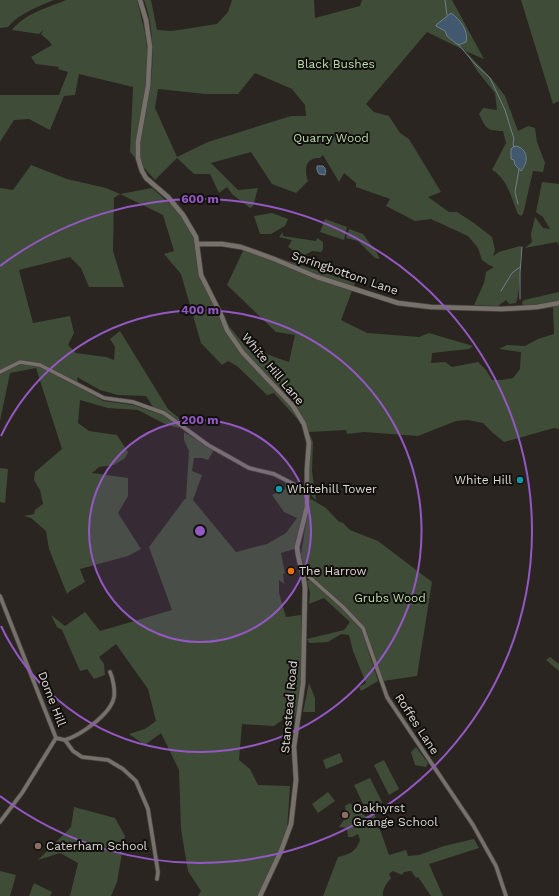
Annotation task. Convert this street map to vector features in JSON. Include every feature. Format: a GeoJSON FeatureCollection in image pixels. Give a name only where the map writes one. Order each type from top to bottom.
{"type":"FeatureCollection","features":[{"type":"Feature","properties":{"kind":"street","name":"White Hill Lane"},"geometry":{"type":"LineString","coordinates":[[140,0],[146,20],[150,47],[148,86],[138,142],[138,158],[142,171],[146,178],[168,197],[183,215],[196,237],[201,275],[227,330],[243,353],[293,406],[304,424],[309,443],[307,491]]}},
{"type":"Feature","properties":{"kind":"street","name":"Springbottom Lane"},"geometry":{"type":"LineString","coordinates":[[198,244],[222,244],[241,247],[317,277],[398,303],[431,307],[502,309],[537,307],[559,303]]}},
{"type":"Feature","properties":{"kind":"street"},"geometry":{"type":"LineString","coordinates":[[0,372],[20,362],[40,365],[104,398],[133,402],[164,413],[208,445],[249,468],[274,474],[307,491]]}},
{"type":"Feature","properties":{"kind":"street","name":"Stanstead Road"},"geometry":{"type":"LineString","coordinates":[[260,896],[289,830],[293,804],[296,776],[294,747],[303,683],[305,588],[297,554],[297,547],[308,507],[307,491]]}},
{"type":"Feature","properties":{"kind":"street","name":"Roffes Lane"},"geometry":{"type":"LineString","coordinates":[[302,573],[306,574],[343,607],[363,628],[387,697],[473,825],[496,866],[506,896]]}},
{"type":"Feature","properties":{"kind":"street","name":"Dome Hill"},"geometry":{"type":"LineString","coordinates":[[0,596],[56,738],[22,793],[0,822]]}},
{"type":"Feature","properties":{"kind":"street"},"geometry":{"type":"LineString","coordinates":[[56,738],[66,740],[75,737],[90,727],[108,708],[114,697],[112,676],[110,672]]}},
{"type":"Feature","properties":{"kind":"street"},"geometry":{"type":"LineString","coordinates":[[66,740],[73,751],[82,756],[108,760],[123,769],[136,781],[148,809],[158,872],[157,879]]}},
{"type":"Feature","properties":{"kind":"green space"},"geometry":{"type":"Polygon","coordinates":[[[0,0],[54,0],[23,14],[8,27],[0,28],[0,0]]]}},
{"type":"Feature","properties":{"kind":"green space"},"geometry":{"type":"Polygon","coordinates":[[[66,0],[137,0],[145,33],[148,57],[146,85],[150,89],[152,44],[150,21],[144,0],[151,0],[157,30],[172,31],[217,24],[228,12],[232,0],[314,0],[315,18],[360,6],[362,0],[452,0],[484,59],[465,51],[491,78],[505,96],[518,131],[528,126],[535,128],[537,142],[545,163],[543,172],[533,171],[523,214],[521,216],[518,214],[511,195],[502,178],[492,170],[506,143],[503,131],[487,128],[479,114],[483,108],[497,110],[495,93],[478,72],[464,50],[427,32],[366,104],[374,112],[389,116],[400,133],[409,139],[441,192],[428,197],[449,212],[457,212],[492,237],[495,250],[493,256],[499,252],[520,246],[522,247],[519,291],[516,303],[509,304],[506,300],[498,306],[474,305],[484,283],[486,272],[494,267],[482,260],[478,248],[468,236],[431,219],[415,221],[386,206],[390,199],[356,187],[356,183],[344,173],[339,182],[323,155],[320,158],[315,158],[309,162],[306,169],[308,181],[296,193],[272,184],[251,152],[211,163],[238,190],[258,188],[253,206],[250,208],[232,194],[227,187],[219,193],[210,174],[194,174],[177,158],[155,180],[130,152],[133,87],[79,74],[75,95],[64,96],[50,130],[29,119],[14,120],[0,142],[0,95],[59,95],[68,72],[58,69],[59,67],[36,64],[31,57],[52,45],[41,34],[44,29],[39,34],[12,30],[17,24],[29,16],[66,0]],[[255,73],[238,94],[205,94],[158,89],[155,108],[177,157],[208,142],[291,116],[306,116],[305,105],[292,89],[255,73]]]}},
{"type":"Feature","properties":{"kind":"green space"},"geometry":{"type":"Polygon","coordinates":[[[521,0],[559,0],[559,101],[553,104],[521,0]]]}},
{"type":"Feature","properties":{"kind":"green space"},"geometry":{"type":"Polygon","coordinates":[[[31,165],[67,179],[106,188],[120,194],[114,198],[113,251],[124,287],[89,287],[81,268],[70,257],[19,270],[33,323],[70,316],[74,333],[68,345],[76,353],[106,357],[114,360],[115,347],[110,339],[120,331],[168,409],[179,418],[179,428],[165,424],[138,410],[108,408],[80,400],[78,423],[89,431],[117,435],[128,452],[125,458],[114,465],[99,467],[92,473],[128,478],[128,496],[118,513],[141,549],[128,556],[80,569],[85,582],[67,594],[49,549],[46,531],[31,518],[24,516],[34,514],[35,510],[43,504],[40,490],[34,480],[35,472],[62,449],[36,368],[10,373],[0,421],[0,188],[13,190],[31,165]],[[77,377],[79,387],[103,401],[133,405],[157,413],[146,396],[118,395],[100,390],[77,377]]]}},
{"type":"Feature","properties":{"kind":"green space"},"geometry":{"type":"Polygon","coordinates":[[[542,182],[559,184],[559,246],[557,242],[525,248],[532,242],[531,234],[535,217],[543,228],[550,229],[543,217],[536,212],[542,182]]]}},
{"type":"Feature","properties":{"kind":"green space"},"geometry":{"type":"Polygon","coordinates":[[[152,188],[179,212],[194,237],[201,269],[229,326],[246,347],[289,362],[295,335],[276,332],[227,285],[243,251],[239,245],[355,283],[341,320],[367,333],[419,337],[429,333],[473,346],[469,349],[432,353],[431,363],[445,362],[452,367],[478,362],[486,370],[492,380],[513,378],[520,369],[521,352],[499,349],[507,345],[525,346],[538,339],[554,334],[553,307],[525,310],[522,303],[524,300],[559,292],[559,429],[554,428],[504,442],[483,423],[468,420],[456,421],[418,436],[364,432],[347,434],[346,430],[309,432],[274,393],[267,395],[237,366],[228,361],[222,365],[201,343],[181,274],[164,254],[174,251],[163,215],[120,194],[152,188]]]}},
{"type":"Feature","properties":{"kind":"green space"},"geometry":{"type":"Polygon","coordinates":[[[272,213],[288,219],[285,226],[271,234],[260,234],[254,216],[272,213]]]}},
{"type":"Feature","properties":{"kind":"green space"},"geometry":{"type":"Polygon","coordinates":[[[325,219],[347,227],[344,240],[320,232],[325,219]]]}},
{"type":"Feature","properties":{"kind":"green space"},"geometry":{"type":"Polygon","coordinates":[[[349,229],[363,234],[380,259],[375,258],[358,241],[346,238],[349,229]]]}},
{"type":"Feature","properties":{"kind":"green space"},"geometry":{"type":"Polygon","coordinates":[[[283,232],[283,236],[316,241],[317,238],[323,242],[323,249],[321,252],[312,251],[305,255],[298,253],[288,247],[292,240],[279,237],[283,232]]]}},
{"type":"Feature","properties":{"kind":"green space"},"geometry":{"type":"Polygon","coordinates":[[[184,432],[214,450],[208,460],[194,458],[192,471],[202,475],[193,500],[236,552],[267,544],[286,533],[297,518],[284,512],[272,495],[285,489],[285,482],[305,492],[305,509],[294,549],[281,553],[285,573],[283,574],[284,584],[279,580],[279,593],[286,617],[301,615],[302,667],[298,706],[294,719],[282,720],[274,726],[242,724],[239,760],[250,769],[258,785],[290,786],[287,830],[258,896],[198,896],[201,891],[188,871],[181,829],[179,770],[161,733],[145,745],[129,734],[145,729],[156,721],[148,689],[116,644],[99,657],[104,664],[105,675],[94,679],[87,669],[80,671],[62,630],[57,627],[51,615],[65,626],[85,612],[100,631],[172,610],[149,547],[186,499],[189,451],[184,440],[184,432]]]}},
{"type":"Feature","properties":{"kind":"green space"},"geometry":{"type":"Polygon","coordinates":[[[309,432],[313,442],[312,471],[316,500],[311,495],[310,488],[309,469],[311,443],[309,432]]]}},
{"type":"Feature","properties":{"kind":"green space"},"geometry":{"type":"Polygon","coordinates":[[[0,468],[8,469],[5,503],[0,502],[0,468]]]}},
{"type":"Feature","properties":{"kind":"green space","name":"Grubs Wood"},"geometry":{"type":"Polygon","coordinates":[[[311,499],[326,508],[338,521],[343,523],[350,530],[378,541],[432,582],[417,676],[383,681],[364,627],[305,570],[301,555],[309,502],[311,499]]]}},
{"type":"Feature","properties":{"kind":"green space"},"geometry":{"type":"Polygon","coordinates":[[[310,580],[343,609],[361,628],[378,681],[361,691],[359,687],[366,683],[353,651],[349,635],[341,634],[328,642],[309,643],[307,639],[344,630],[350,622],[324,598],[309,604],[310,593],[307,581],[310,580]]]}},
{"type":"Feature","properties":{"kind":"green space"},"geometry":{"type":"Polygon","coordinates":[[[550,657],[559,664],[559,671],[546,660],[550,657]]]}},
{"type":"Feature","properties":{"kind":"green space"},"geometry":{"type":"Polygon","coordinates":[[[309,683],[315,698],[315,712],[303,712],[309,683]]]}},
{"type":"Feature","properties":{"kind":"green space"},"geometry":{"type":"Polygon","coordinates":[[[416,747],[428,763],[426,767],[415,765],[411,752],[416,747]]]}},
{"type":"Feature","properties":{"kind":"green space"},"geometry":{"type":"Polygon","coordinates":[[[340,753],[343,762],[326,769],[323,760],[340,753]]]}},
{"type":"Feature","properties":{"kind":"green space"},"geometry":{"type":"Polygon","coordinates":[[[384,760],[399,789],[389,795],[374,765],[384,760]]]}},
{"type":"Feature","properties":{"kind":"green space"},"geometry":{"type":"Polygon","coordinates":[[[370,778],[382,802],[366,810],[354,785],[370,778]]]}},
{"type":"Feature","properties":{"kind":"green space"},"geometry":{"type":"Polygon","coordinates":[[[328,792],[335,801],[318,813],[312,804],[328,792]]]}},
{"type":"Feature","properties":{"kind":"green space"},"geometry":{"type":"Polygon","coordinates":[[[350,803],[365,816],[374,813],[389,855],[406,850],[408,856],[419,855],[444,846],[474,839],[479,848],[429,864],[443,896],[431,896],[418,877],[416,878],[411,871],[404,872],[402,875],[393,871],[389,874],[391,878],[386,884],[383,896],[323,896],[338,857],[352,852],[357,847],[360,840],[358,834],[348,837],[347,828],[339,827],[346,817],[345,806],[350,803]]]}},
{"type":"Feature","properties":{"kind":"green space"},"geometry":{"type":"Polygon","coordinates":[[[74,807],[115,818],[125,836],[117,882],[111,896],[70,896],[78,863],[60,853],[38,860],[71,827],[74,807]]]}},
{"type":"Feature","properties":{"kind":"green space"},"geometry":{"type":"Polygon","coordinates":[[[0,871],[16,875],[10,896],[0,896],[0,871]]]}},
{"type":"Feature","properties":{"kind":"green space"},"geometry":{"type":"Polygon","coordinates":[[[34,883],[52,892],[50,896],[29,896],[34,883]]]}},
{"type":"Feature","properties":{"kind":"water"},"geometry":{"type":"Polygon","coordinates":[[[451,13],[463,26],[467,38],[466,42],[458,45],[447,36],[445,31],[436,26],[451,13]]]}},
{"type":"Feature","properties":{"kind":"water"},"geometry":{"type":"Polygon","coordinates":[[[516,146],[523,150],[526,156],[524,167],[521,171],[515,165],[514,160],[511,159],[511,149],[516,146]]]}},
{"type":"Feature","properties":{"kind":"water"},"geometry":{"type":"Polygon","coordinates":[[[317,166],[324,167],[326,170],[325,175],[319,174],[317,166]]]}},
{"type":"Feature","properties":{"kind":"waterway"},"geometry":{"type":"LineString","coordinates":[[445,0],[447,15]]}},
{"type":"Feature","properties":{"kind":"waterway"},"geometry":{"type":"LineString","coordinates":[[458,44],[475,64],[490,78],[505,110],[514,139],[514,147]]}},
{"type":"Feature","properties":{"kind":"waterway"},"geometry":{"type":"LineString","coordinates":[[518,204],[515,192],[519,169]]}},
{"type":"Feature","properties":{"kind":"waterway"},"geometry":{"type":"LineString","coordinates":[[520,299],[522,247]]}},
{"type":"Feature","properties":{"kind":"waterway"},"geometry":{"type":"LineString","coordinates":[[501,291],[512,273],[520,267]]}},
{"type":"Feature","properties":{"kind":"place","name":"White Hill"},"geometry":{"type":"Point","coordinates":[520,480]}},
{"type":"Feature","properties":{"kind":"place","name":"Whitehill Tower"},"geometry":{"type":"Point","coordinates":[279,489]}},
{"type":"Feature","properties":{"kind":"place","name":"The Harrow"},"geometry":{"type":"Point","coordinates":[291,571]}},
{"type":"Feature","properties":{"kind":"place","name":"Oakhyrst Grange School"},"geometry":{"type":"Point","coordinates":[345,815]}},
{"type":"Feature","properties":{"kind":"place","name":"Caterham School"},"geometry":{"type":"Point","coordinates":[38,846]}},
{"type":"Feature","properties":{"kind":"park label","name":"Black Bushes"},"geometry":{"type":"Point","coordinates":[336,64]}},
{"type":"Feature","properties":{"kind":"park label","name":"Quarry Wood"},"geometry":{"type":"Point","coordinates":[331,138]}}]}
